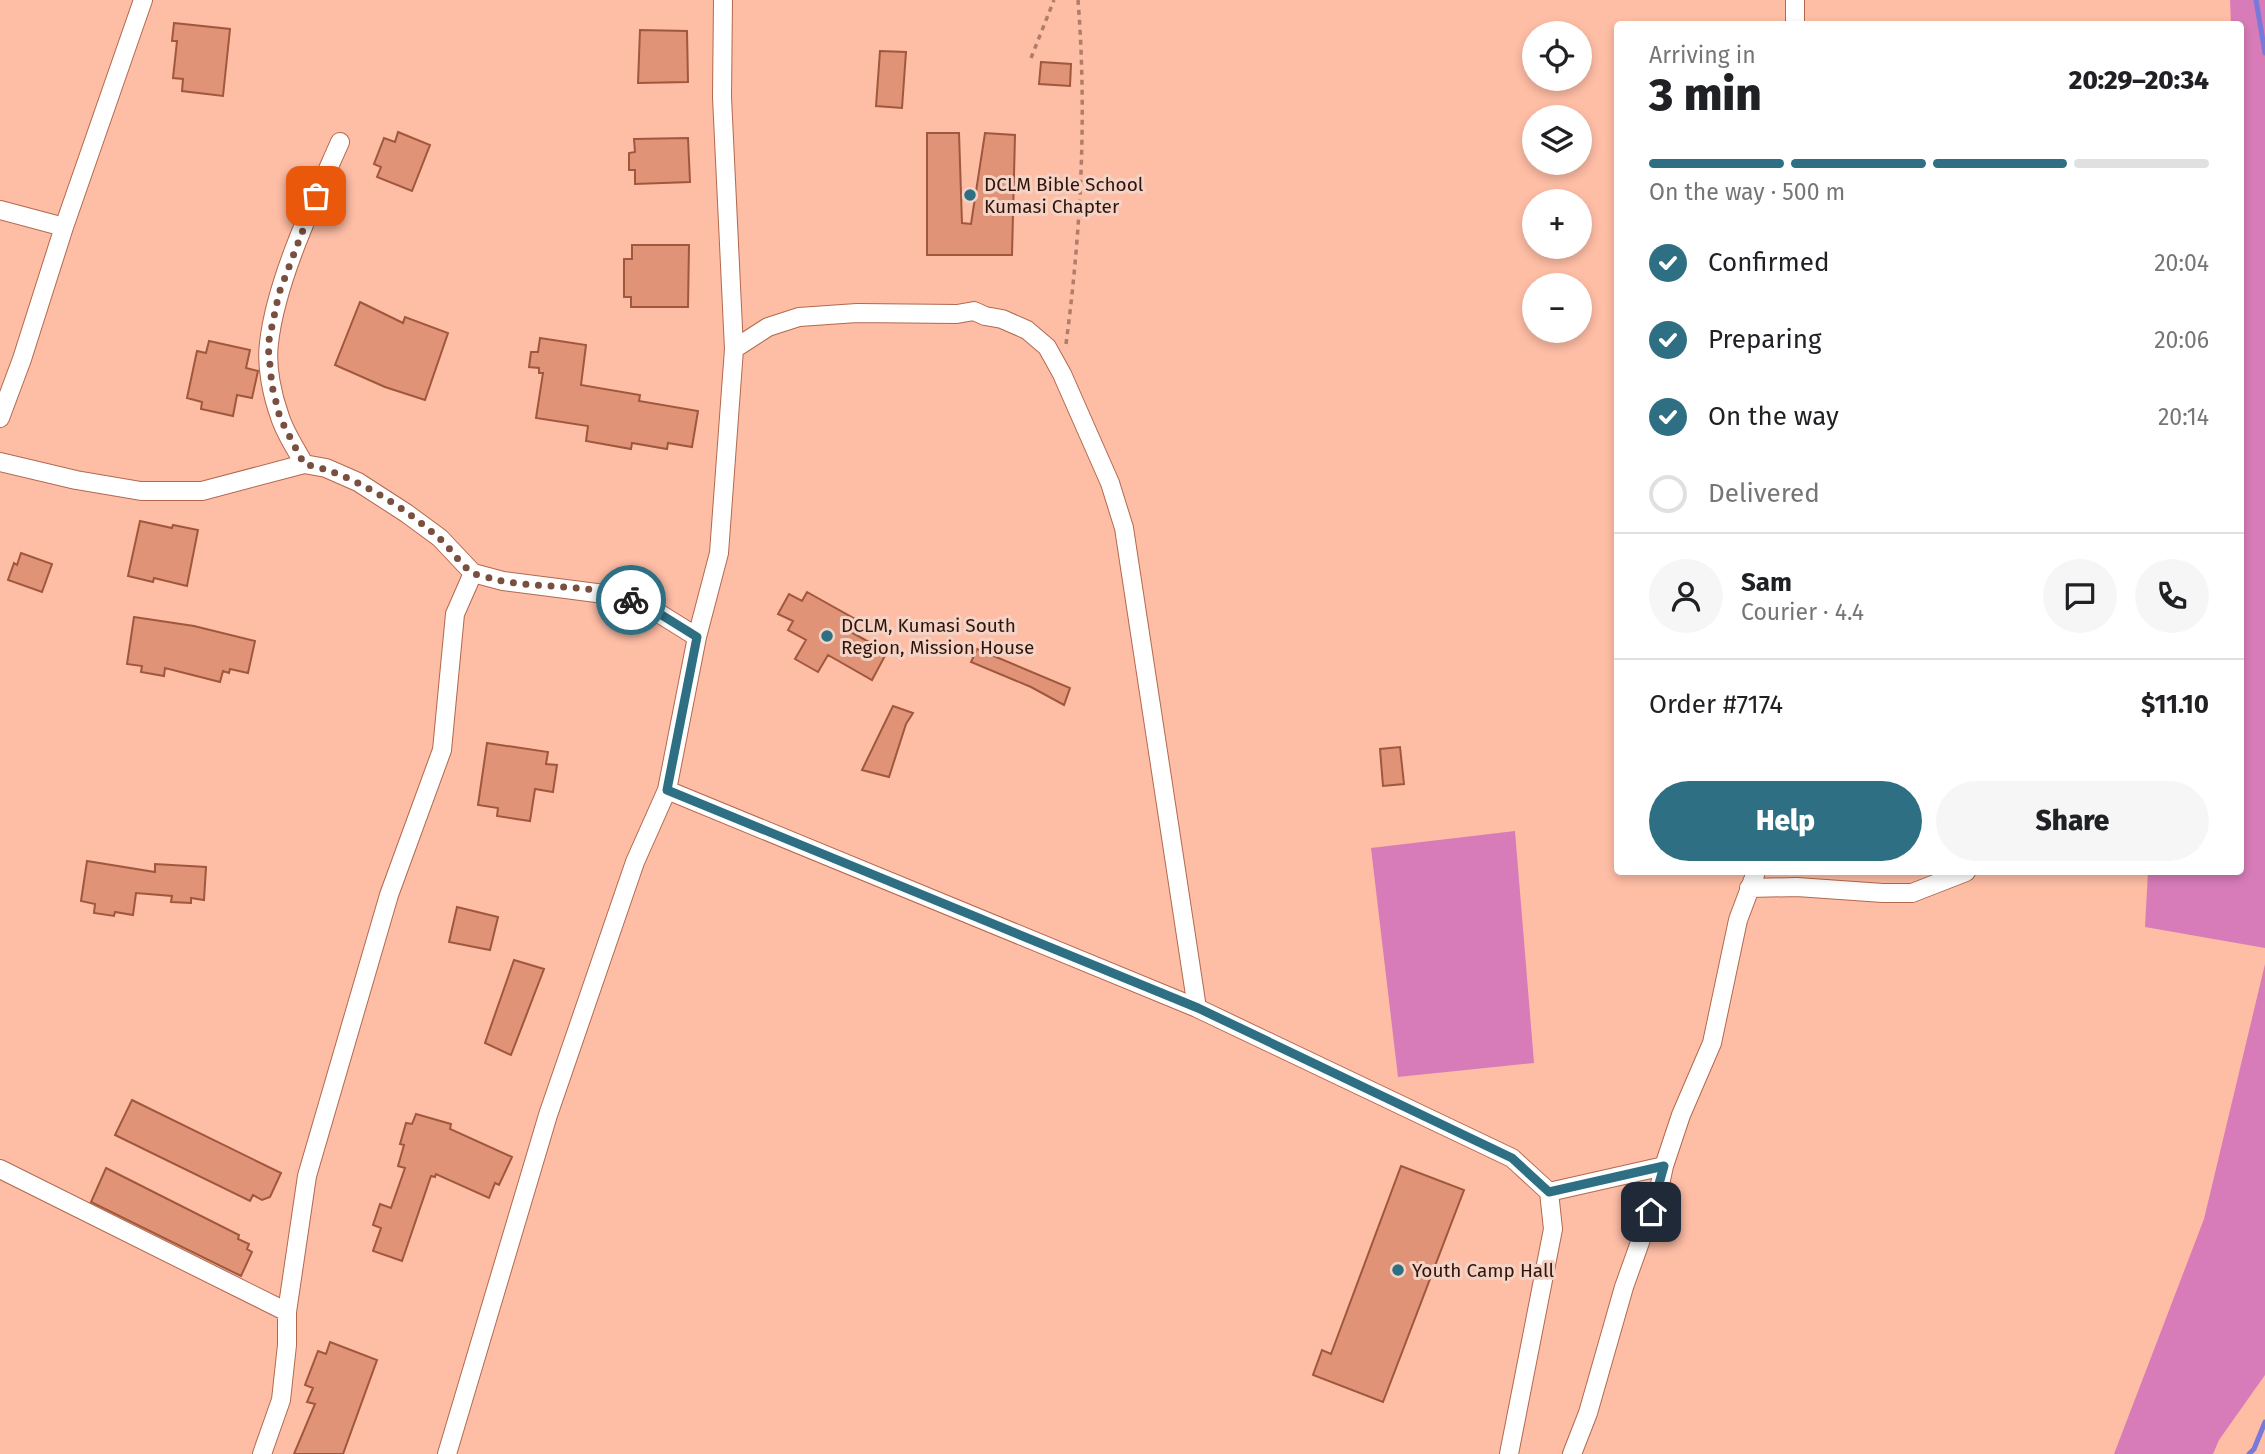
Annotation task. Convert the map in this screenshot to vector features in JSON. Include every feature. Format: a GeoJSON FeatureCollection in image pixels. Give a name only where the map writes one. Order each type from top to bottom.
{"type":"FeatureCollection","features":[{"type":"Feature","properties":{"kind":"street"},"geometry":{"type":"LineString","coordinates":[[0,418],[143,0]]}},
{"type":"Feature","properties":{"kind":"street"},"geometry":{"type":"LineString","coordinates":[[447,1454],[548,1115],[635,862],[667,790],[697,637],[719,554],[734,349],[722,97],[723,0]]}},
{"type":"Feature","properties":{"kind":"street"},"geometry":{"type":"LineString","coordinates":[[1795,0],[1795,21]]}},
{"type":"Feature","properties":{"kind":"street"},"geometry":{"type":"LineString","coordinates":[[304,464],[280,418],[272,386],[268,345],[279,293],[340,142]]}},
{"type":"Feature","properties":{"kind":"street"},"geometry":{"type":"LineString","coordinates":[[0,210],[64,227]]}},
{"type":"Feature","properties":{"kind":"street"},"geometry":{"type":"LineString","coordinates":[[734,349],[768,327],[799,317],[857,313],[957,314],[974,311],[1027,330],[1047,347],[1062,374],[1110,483],[1124,528],[1198,1008]]}},
{"type":"Feature","properties":{"kind":"street"},"geometry":{"type":"LineString","coordinates":[[0,462],[76,480],[141,491],[202,491],[304,464],[326,468],[367,488],[440,538],[473,573],[503,581],[620,596],[652,609],[697,637]]}},
{"type":"Feature","properties":{"kind":"street"},"geometry":{"type":"LineString","coordinates":[[262,1454],[281,1400],[287,1345],[287,1312],[307,1176],[389,895],[442,750],[455,614],[473,573]]}},
{"type":"Feature","properties":{"kind":"street"},"geometry":{"type":"LineString","coordinates":[[667,790],[1198,1008],[1512,1158],[1549,1192],[1553,1229],[1509,1454]]}},
{"type":"Feature","properties":{"kind":"street"},"geometry":{"type":"LineString","coordinates":[[1572,1454],[1592,1402],[1624,1287],[1659,1189],[1681,1115],[1712,1043],[1738,920],[1752,880],[1797,887],[1883,894],[1912,893],[1957,875]]}},
{"type":"Feature","properties":{"kind":"street"},"geometry":{"type":"LineString","coordinates":[[1549,1192],[1664,1166]]}},
{"type":"Feature","properties":{"kind":"street"},"geometry":{"type":"LineString","coordinates":[[0,1169],[287,1312]]}},
{"type":"Feature","properties":{"kind":"path"},"geometry":{"type":"LineString","coordinates":[[1031,58],[1054,0]]}},
{"type":"Feature","properties":{"kind":"path"},"geometry":{"type":"LineString","coordinates":[[1062,374],[1078,221],[1082,114],[1078,0]]}},
{"type":"Feature","properties":{"kind":"shaded area"},"geometry":{"type":"Polygon","coordinates":[[[2230,0],[2265,0],[2265,948],[2145,927],[2148,875],[2244,875],[2244,21],[2231,21],[2230,0]]]}},
{"type":"Feature","properties":{"kind":"shaded area"},"geometry":{"type":"Polygon","coordinates":[[[1515,831],[1534,1063],[1398,1077],[1371,848],[1515,831]]]}},
{"type":"Feature","properties":{"kind":"shaded area"},"geometry":{"type":"Polygon","coordinates":[[[2265,964],[2265,1375],[2219,1440],[2213,1454],[2114,1454],[2204,1219],[2265,964]]]}},
{"type":"Feature","properties":{"kind":"building"},"geometry":{"type":"Polygon","coordinates":[[[174,23],[230,29],[223,96],[182,91],[183,79],[173,78],[177,41],[172,41],[174,23]]]}},
{"type":"Feature","properties":{"kind":"building"},"geometry":{"type":"Polygon","coordinates":[[[640,30],[687,31],[688,82],[638,83],[640,30]]]}},
{"type":"Feature","properties":{"kind":"building"},"geometry":{"type":"Polygon","coordinates":[[[880,51],[906,52],[902,108],[876,106],[880,51]]]}},
{"type":"Feature","properties":{"kind":"building"},"geometry":{"type":"Polygon","coordinates":[[[1041,62],[1071,64],[1070,86],[1039,84],[1041,62]]]}},
{"type":"Feature","properties":{"kind":"building"},"geometry":{"type":"Polygon","coordinates":[[[398,132],[430,145],[412,191],[377,177],[381,167],[374,164],[384,138],[395,142],[398,132]]]}},
{"type":"Feature","properties":{"kind":"building","name":"DCLM Bible School Kumasi Chapter"},"geometry":{"type":"Polygon","coordinates":[[[927,133],[959,133],[962,223],[971,224],[985,133],[1015,135],[1012,255],[927,255],[927,133]]]}},
{"type":"Feature","properties":{"kind":"building"},"geometry":{"type":"Polygon","coordinates":[[[688,138],[690,182],[635,184],[635,170],[629,170],[629,153],[635,152],[634,139],[688,138]]]}},
{"type":"Feature","properties":{"kind":"building"},"geometry":{"type":"Polygon","coordinates":[[[632,245],[689,245],[688,307],[631,307],[631,297],[624,297],[624,259],[632,259],[632,245]]]}},
{"type":"Feature","properties":{"kind":"building"},"geometry":{"type":"Polygon","coordinates":[[[360,302],[403,323],[405,317],[448,333],[425,400],[385,387],[335,365],[360,302]]]}},
{"type":"Feature","properties":{"kind":"building"},"geometry":{"type":"Polygon","coordinates":[[[540,338],[586,345],[581,385],[640,395],[639,401],[698,411],[692,447],[668,443],[667,449],[632,443],[631,449],[586,441],[588,426],[536,418],[543,373],[539,373],[539,368],[529,367],[531,352],[538,352],[540,338]]]}},
{"type":"Feature","properties":{"kind":"building"},"geometry":{"type":"Polygon","coordinates":[[[209,341],[250,350],[246,368],[258,371],[252,398],[237,395],[233,416],[201,409],[202,402],[187,398],[197,351],[206,353],[209,341]]]}},
{"type":"Feature","properties":{"kind":"building"},"geometry":{"type":"Polygon","coordinates":[[[140,521],[198,530],[187,586],[154,578],[153,582],[128,576],[140,521]]]}},
{"type":"Feature","properties":{"kind":"building"},"geometry":{"type":"Polygon","coordinates":[[[21,553],[52,564],[42,592],[8,580],[21,553]]]}},
{"type":"Feature","properties":{"kind":"building","name":"DCLM, Kumasi South Region, Mission House"},"geometry":{"type":"Polygon","coordinates":[[[807,592],[855,619],[849,631],[887,652],[872,680],[828,655],[818,672],[795,659],[806,640],[788,630],[793,621],[778,614],[789,594],[802,601],[807,592]]]}},
{"type":"Feature","properties":{"kind":"building"},"geometry":{"type":"Polygon","coordinates":[[[134,617],[194,626],[255,641],[248,673],[230,669],[229,673],[223,671],[220,682],[165,668],[164,676],[141,672],[142,666],[127,664],[134,617]]]}},
{"type":"Feature","properties":{"kind":"building"},"geometry":{"type":"Polygon","coordinates":[[[977,649],[1070,688],[1064,705],[1031,687],[971,662],[977,649]]]}},
{"type":"Feature","properties":{"kind":"building"},"geometry":{"type":"Polygon","coordinates":[[[893,706],[913,713],[906,724],[889,777],[862,770],[893,706]]]}},
{"type":"Feature","properties":{"kind":"building"},"geometry":{"type":"Polygon","coordinates":[[[487,743],[548,752],[546,764],[557,765],[553,792],[535,789],[530,821],[497,816],[498,808],[478,805],[487,743]]]}},
{"type":"Feature","properties":{"kind":"building"},"geometry":{"type":"Polygon","coordinates":[[[1400,747],[1404,784],[1383,786],[1380,749],[1400,747]]]}},
{"type":"Feature","properties":{"kind":"building"},"geometry":{"type":"Polygon","coordinates":[[[87,861],[155,872],[155,864],[206,867],[204,900],[191,898],[191,903],[171,902],[172,896],[136,893],[133,915],[94,913],[95,904],[81,901],[87,861]]]}},
{"type":"Feature","properties":{"kind":"building"},"geometry":{"type":"Polygon","coordinates":[[[457,907],[498,917],[490,950],[449,942],[457,907]]]}},
{"type":"Feature","properties":{"kind":"building"},"geometry":{"type":"Polygon","coordinates":[[[514,960],[544,969],[511,1055],[485,1043],[514,960]]]}},
{"type":"Feature","properties":{"kind":"building"},"geometry":{"type":"Polygon","coordinates":[[[132,1100],[281,1173],[270,1197],[262,1200],[253,1195],[250,1201],[115,1135],[132,1100]]]}},
{"type":"Feature","properties":{"kind":"building"},"geometry":{"type":"Polygon","coordinates":[[[416,1114],[451,1124],[450,1129],[512,1157],[499,1185],[495,1183],[489,1198],[436,1174],[435,1177],[431,1176],[402,1261],[373,1251],[381,1228],[373,1225],[380,1204],[391,1208],[405,1168],[398,1166],[404,1145],[400,1144],[406,1123],[412,1124],[416,1114]]]}},
{"type":"Feature","properties":{"kind":"building","name":"Youth Camp Hall"},"geometry":{"type":"Polygon","coordinates":[[[1401,1166],[1464,1190],[1383,1402],[1313,1375],[1322,1350],[1331,1354],[1401,1166]]]}},
{"type":"Feature","properties":{"kind":"building"},"geometry":{"type":"Polygon","coordinates":[[[106,1168],[239,1235],[238,1239],[249,1244],[247,1249],[252,1252],[241,1276],[91,1202],[106,1168]]]}},
{"type":"Feature","properties":{"kind":"building"},"geometry":{"type":"Polygon","coordinates":[[[330,1342],[377,1360],[343,1454],[294,1454],[315,1404],[307,1402],[313,1388],[305,1385],[318,1351],[326,1354],[330,1342]]]}},
{"type":"Feature","properties":{"kind":"waterway"},"geometry":{"type":"LineString","coordinates":[[2256,0],[2265,53]]}},
{"type":"Feature","properties":{"kind":"waterway"},"geometry":{"type":"LineString","coordinates":[[2249,1454],[2254,1449],[2265,1422]]}},
{"type":"Feature","properties":{"kind":"way so far"},"geometry":{"type":"LineString","coordinates":[[316,196],[279,293],[268,345],[272,386],[280,418],[304,464],[326,468],[358,482],[440,538],[473,573],[503,581],[587,590],[631,600]]}},
{"type":"Feature","properties":{"kind":"place","name":"DCLM Bible School Kumasi Chapter"},"geometry":{"type":"Point","coordinates":[970,195]}},
{"type":"Feature","properties":{"kind":"place","name":"DCLM, Kumasi South Region, Mission House"},"geometry":{"type":"Point","coordinates":[827,636]}},
{"type":"Feature","properties":{"kind":"place","name":"Youth Camp Hall"},"geometry":{"type":"Point","coordinates":[1398,1270]}},
{"type":"Feature","properties":{"kind":"route"},"geometry":{"type":"LineString","coordinates":[[631,600],[652,609],[697,637],[667,790],[1198,1008],[1512,1158],[1549,1192],[1664,1166],[1651,1212]]}}]}
